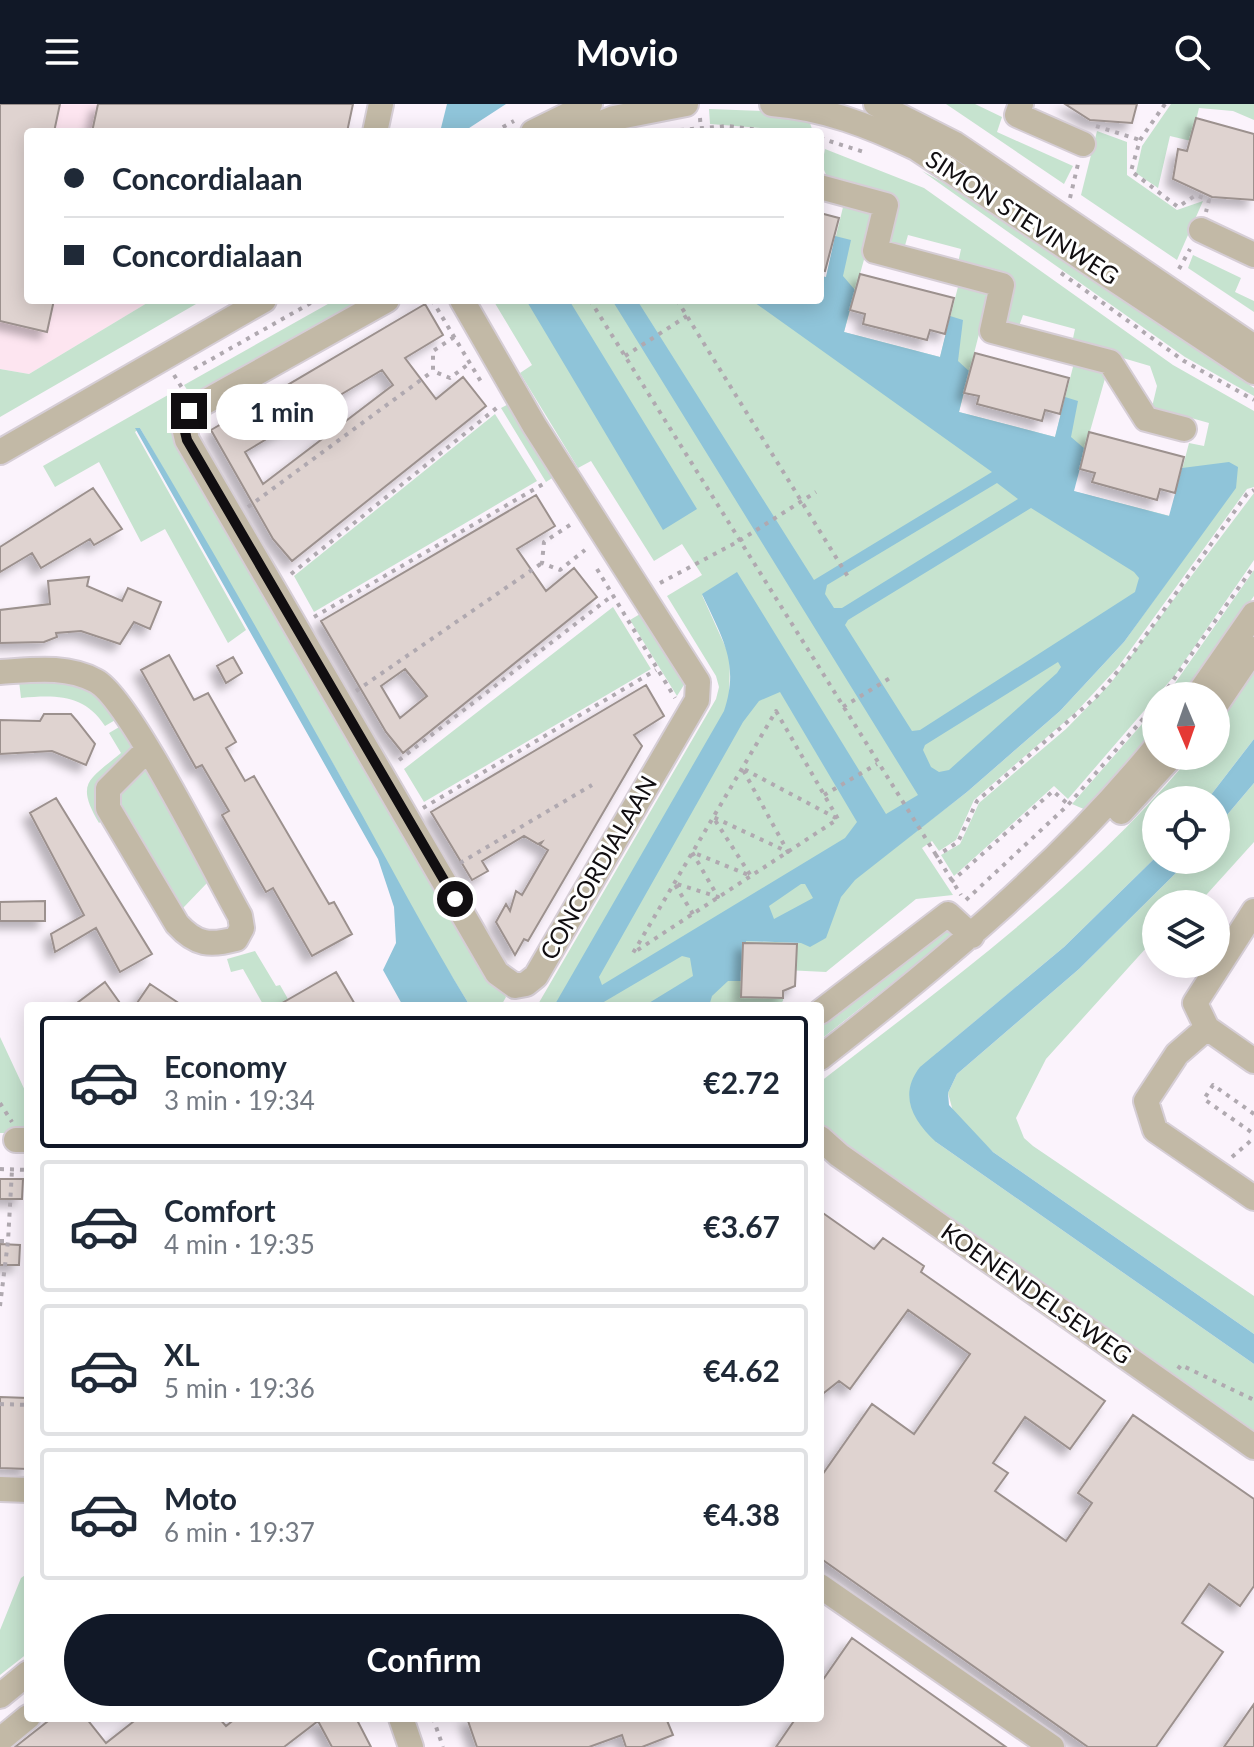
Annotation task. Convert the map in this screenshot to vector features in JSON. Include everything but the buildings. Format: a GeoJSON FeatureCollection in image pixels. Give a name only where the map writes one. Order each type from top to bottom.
{"type":"FeatureCollection","features":[{"type":"Feature","properties":{"kind":"street"},"geometry":{"type":"LineString","coordinates":[[376,128],[381,104]]}},
{"type":"Feature","properties":{"kind":"street"},"geometry":{"type":"LineString","coordinates":[[541,128],[590,104]]}},
{"type":"Feature","properties":{"kind":"street"},"geometry":{"type":"LineString","coordinates":[[591,128],[655,106],[686,104]]}},
{"type":"Feature","properties":{"kind":"street","name":"SIMON STEVINWEG"},"geometry":{"type":"LineString","coordinates":[[772,104],[824,123],[869,125],[945,165],[1254,372]]}},
{"type":"Feature","properties":{"kind":"street","name":"SIMON STEVINWEG"},"geometry":{"type":"LineString","coordinates":[[876,104],[955,144],[1254,347]]}},
{"type":"Feature","properties":{"kind":"street"},"geometry":{"type":"LineString","coordinates":[[1021,104],[1017,115],[1083,144]]}},
{"type":"Feature","properties":{"kind":"street"},"geometry":{"type":"LineString","coordinates":[[824,188],[886,205],[875,251],[1002,285],[992,331],[1110,362],[1146,419],[1184,429]]}},
{"type":"Feature","properties":{"kind":"street"},"geometry":{"type":"LineString","coordinates":[[1201,230],[1254,255]]}},
{"type":"Feature","properties":{"kind":"street"},"geometry":{"type":"LineString","coordinates":[[0,452],[257,304]]}},
{"type":"Feature","properties":{"kind":"street","name":"CONCORDIALAAN"},"geometry":{"type":"LineString","coordinates":[[380,304],[189,411],[183,423],[187,440],[497,973],[515,986],[526,984],[536,976],[688,717],[697,700],[698,682],[517,395],[464,304]]}},
{"type":"Feature","properties":{"kind":"street"},"geometry":{"type":"LineString","coordinates":[[1207,682],[1254,614]]}},
{"type":"Feature","properties":{"kind":"street"},"geometry":{"type":"LineString","coordinates":[[1230,684],[1254,649]]}},
{"type":"Feature","properties":{"kind":"street"},"geometry":{"type":"LineString","coordinates":[[0,672],[47,668],[76,673],[99,682],[119,702],[147,750],[240,916],[242,928],[236,939],[216,944],[190,939],[177,924],[108,808],[108,789],[147,750]]}},
{"type":"Feature","properties":{"kind":"street"},"geometry":{"type":"LineString","coordinates":[[978,931],[1089,823],[1142,763]]}},
{"type":"Feature","properties":{"kind":"street"},"geometry":{"type":"LineString","coordinates":[[824,1055],[1099,833],[1159,770]]}},
{"type":"Feature","properties":{"kind":"street"},"geometry":{"type":"LineString","coordinates":[[824,1009],[953,902],[978,931]]}},
{"type":"Feature","properties":{"kind":"street"},"geometry":{"type":"LineString","coordinates":[[1254,911],[1195,1003],[1207,1028],[1254,1061]]}},
{"type":"Feature","properties":{"kind":"street"},"geometry":{"type":"LineString","coordinates":[[1207,1028],[1177,1054],[1146,1101],[1155,1130],[1254,1198]]}},
{"type":"Feature","properties":{"kind":"street","name":"KOENENDELSEWEG"},"geometry":{"type":"LineString","coordinates":[[824,1142],[1254,1447]]}},
{"type":"Feature","properties":{"kind":"street"},"geometry":{"type":"LineString","coordinates":[[0,1489],[24,1490]]}},
{"type":"Feature","properties":{"kind":"street"},"geometry":{"type":"LineString","coordinates":[[824,1589],[1052,1747]]}},
{"type":"Feature","properties":{"kind":"street"},"geometry":{"type":"LineString","coordinates":[[0,1696],[24,1676]]}},
{"type":"Feature","properties":{"kind":"street"},"geometry":{"type":"LineString","coordinates":[[0,1740],[24,1720]]}},
{"type":"Feature","properties":{"kind":"street"},"geometry":{"type":"LineString","coordinates":[[402,1722],[411,1747]]}},
{"type":"Feature","properties":{"kind":"path"},"geometry":{"type":"LineString","coordinates":[[1165,104],[1140,140],[1131,171],[1178,207],[1196,195],[1209,198],[1201,230],[1177,273]]}},
{"type":"Feature","properties":{"kind":"path"},"geometry":{"type":"LineString","coordinates":[[824,123],[870,153]]}},
{"type":"Feature","properties":{"kind":"path","name":"SIMON STEVINWEG"},"geometry":{"type":"LineString","coordinates":[[1054,268],[1184,361],[1254,400]]}},
{"type":"Feature","properties":{"kind":"path"},"geometry":{"type":"LineString","coordinates":[[176,378],[309,304]]}},
{"type":"Feature","properties":{"kind":"path"},"geometry":{"type":"LineString","coordinates":[[592,304],[951,882],[953,902]]}},
{"type":"Feature","properties":{"kind":"path"},"geometry":{"type":"LineString","coordinates":[[680,304],[850,580]]}},
{"type":"Feature","properties":{"kind":"path"},"geometry":{"type":"LineString","coordinates":[[624,356],[687,316]]}},
{"type":"Feature","properties":{"kind":"path"},"geometry":{"type":"LineString","coordinates":[[433,371],[433,351],[454,337]]}},
{"type":"Feature","properties":{"kind":"path"},"geometry":{"type":"LineString","coordinates":[[433,371],[450,378],[470,363]]}},
{"type":"Feature","properties":{"kind":"path"},"geometry":{"type":"LineString","coordinates":[[233,519],[433,371]]}},
{"type":"Feature","properties":{"kind":"path"},"geometry":{"type":"LineString","coordinates":[[273,588],[517,395]]}},
{"type":"Feature","properties":{"kind":"path"},"geometry":{"type":"LineString","coordinates":[[296,627],[565,472]]}},
{"type":"Feature","properties":{"kind":"path"},"geometry":{"type":"LineString","coordinates":[[935,857],[958,842],[977,801],[1049,742],[1097,696],[1133,653],[1247,494],[1254,490]]}},
{"type":"Feature","properties":{"kind":"path"},"geometry":{"type":"LineString","coordinates":[[643,593],[739,541],[816,492]]}},
{"type":"Feature","properties":{"kind":"path"},"geometry":{"type":"LineString","coordinates":[[542,563],[544,542],[570,525]]}},
{"type":"Feature","properties":{"kind":"path"},"geometry":{"type":"LineString","coordinates":[[542,563],[560,570],[585,550]]}},
{"type":"Feature","properties":{"kind":"path"},"geometry":{"type":"LineString","coordinates":[[340,702],[542,563]]}},
{"type":"Feature","properties":{"kind":"path"},"geometry":{"type":"LineString","coordinates":[[1172,682],[1254,566]]}},
{"type":"Feature","properties":{"kind":"path"},"geometry":{"type":"LineString","coordinates":[[382,774],[613,595]]}},
{"type":"Feature","properties":{"kind":"path"},"geometry":{"type":"LineString","coordinates":[[620,607],[688,717]]}},
{"type":"Feature","properties":{"kind":"path"},"geometry":{"type":"LineString","coordinates":[[407,818],[657,669]]}},
{"type":"Feature","properties":{"kind":"path"},"geometry":{"type":"LineString","coordinates":[[843,707],[890,678]]}},
{"type":"Feature","properties":{"kind":"path"},"geometry":{"type":"LineString","coordinates":[[776,711],[838,819],[718,897],[633,953],[776,711]]}},
{"type":"Feature","properties":{"kind":"path"},"geometry":{"type":"LineString","coordinates":[[953,902],[1068,805],[1142,720]]}},
{"type":"Feature","properties":{"kind":"path"},"geometry":{"type":"LineString","coordinates":[[825,794],[877,764]]}},
{"type":"Feature","properties":{"kind":"path"},"geometry":{"type":"LineString","coordinates":[[742,768],[838,819]]}},
{"type":"Feature","properties":{"kind":"path"},"geometry":{"type":"LineString","coordinates":[[742,768],[788,852]]}},
{"type":"Feature","properties":{"kind":"path"},"geometry":{"type":"LineString","coordinates":[[440,875],[592,785]]}},
{"type":"Feature","properties":{"kind":"path"},"geometry":{"type":"LineString","coordinates":[[951,882],[1053,791],[1089,823]]}},
{"type":"Feature","properties":{"kind":"path"},"geometry":{"type":"LineString","coordinates":[[713,817],[788,852]]}},
{"type":"Feature","properties":{"kind":"path"},"geometry":{"type":"LineString","coordinates":[[713,817],[751,876]]}},
{"type":"Feature","properties":{"kind":"path"},"geometry":{"type":"LineString","coordinates":[[692,852],[751,876]]}},
{"type":"Feature","properties":{"kind":"path"},"geometry":{"type":"LineString","coordinates":[[692,852],[718,897]]}},
{"type":"Feature","properties":{"kind":"path"},"geometry":{"type":"LineString","coordinates":[[674,883],[718,897]]}},
{"type":"Feature","properties":{"kind":"path"},"geometry":{"type":"LineString","coordinates":[[674,883],[693,914]]}},
{"type":"Feature","properties":{"kind":"path"},"geometry":{"type":"LineString","coordinates":[[1215,1171],[1254,1136],[1204,1099],[1213,1085],[1254,1114]]}},
{"type":"Feature","properties":{"kind":"path"},"geometry":{"type":"LineString","coordinates":[[0,1169],[24,1170]]}},
{"type":"Feature","properties":{"kind":"path"},"geometry":{"type":"LineString","coordinates":[[0,1306],[12,1170]]}},
{"type":"Feature","properties":{"kind":"path"},"geometry":{"type":"LineString","coordinates":[[0,1241],[8,1241]]}},
{"type":"Feature","properties":{"kind":"path"},"geometry":{"type":"LineString","coordinates":[[1166,1386],[1181,1365],[1254,1400]]}},
{"type":"Feature","properties":{"kind":"path"},"geometry":{"type":"LineString","coordinates":[[0,1404],[24,1405]]}},
{"type":"Feature","properties":{"kind":"path"},"geometry":{"type":"LineString","coordinates":[[434,1722],[443,1747]]}},
{"type":"Feature","properties":{"kind":"shaded area"},"geometry":{"type":"Polygon","coordinates":[[[0,104],[353,104],[348,128],[24,128],[24,304],[145,304],[29,374],[0,369],[0,104]]]}},
{"type":"Feature","properties":{"kind":"green space"},"geometry":{"type":"Polygon","coordinates":[[[946,104],[975,104],[1002,117],[997,132],[1073,166],[1064,184],[946,104]]]}},
{"type":"Feature","properties":{"kind":"green space"},"geometry":{"type":"Polygon","coordinates":[[[1171,104],[1254,104],[1254,120],[1233,111],[1199,108],[1191,141],[1170,136],[1158,188],[1136,173],[1142,146],[1171,104]]]}},
{"type":"Feature","properties":{"kind":"green space"},"geometry":{"type":"Polygon","coordinates":[[[709,109],[763,111],[809,120],[812,128],[762,128],[710,124],[709,109]]]}},
{"type":"Feature","properties":{"kind":"green space"},"geometry":{"type":"Polygon","coordinates":[[[1097,131],[1127,142],[1127,175],[1177,210],[1203,201],[1177,260],[1081,195],[1097,131]]]}},
{"type":"Feature","properties":{"kind":"green space"},"geometry":{"type":"Polygon","coordinates":[[[825,149],[924,188],[1173,365],[1254,411],[1254,487],[1247,489],[1118,667],[1076,712],[974,800],[956,840],[939,851],[932,841],[922,848],[953,895],[916,899],[826,972],[785,970],[782,1002],[539,1002],[716,699],[719,687],[716,676],[667,596],[702,575],[682,544],[654,561],[591,461],[578,468],[520,373],[532,365],[495,304],[824,304],[824,277],[844,203],[873,211],[876,216],[844,332],[940,357],[959,283],[990,291],[959,412],[1055,437],[1074,363],[1104,371],[1106,375],[1073,491],[1170,516],[1189,443],[1204,446],[1209,423],[1152,407],[1157,386],[1150,366],[1072,343],[1075,329],[1023,315],[1018,329],[1009,327],[1005,320],[1011,295],[958,263],[961,249],[908,235],[904,249],[891,243],[896,213],[827,177],[824,170],[825,149]],[[1222,505],[1170,564],[857,877],[967,792],[1060,711],[1124,642],[1222,505]],[[702,595],[730,657],[729,699],[740,635],[702,595]],[[741,921],[728,981],[744,981],[745,941],[801,943],[826,938],[741,921]]]}},
{"type":"Feature","properties":{"kind":"green space"},"geometry":{"type":"Polygon","coordinates":[[[922,171],[959,191],[1254,388],[1254,396],[1185,357],[922,171]]]}},
{"type":"Feature","properties":{"kind":"green space"},"geometry":{"type":"Polygon","coordinates":[[[1193,255],[1241,278],[1235,292],[1254,301],[1254,312],[1188,268],[1193,255]]]}},
{"type":"Feature","properties":{"kind":"green space"},"geometry":{"type":"Polygon","coordinates":[[[145,304],[196,304],[0,417],[0,369],[29,374],[145,304]]]}},
{"type":"Feature","properties":{"kind":"green space"},"geometry":{"type":"Polygon","coordinates":[[[328,304],[355,304],[193,399],[184,385],[328,304]]]}},
{"type":"Feature","properties":{"kind":"green space"},"geometry":{"type":"Polygon","coordinates":[[[175,391],[184,407],[184,459],[254,580],[295,634],[292,645],[483,975],[493,977],[506,997],[503,1002],[468,1002],[414,915],[348,790],[140,428],[135,432],[246,630],[228,643],[165,529],[141,542],[99,462],[55,487],[43,466],[175,391]]]}},
{"type":"Feature","properties":{"kind":"green space"},"geometry":{"type":"Polygon","coordinates":[[[516,400],[560,473],[546,482],[501,408],[516,400]]]}},
{"type":"Feature","properties":{"kind":"green space"},"geometry":{"type":"Polygon","coordinates":[[[495,414],[537,481],[314,612],[294,576],[495,414]]]}},
{"type":"Feature","properties":{"kind":"green space"},"geometry":{"type":"Polygon","coordinates":[[[1254,493],[1254,560],[1175,675],[1169,682],[1142,682],[1142,713],[1068,799],[1054,786],[954,876],[941,855],[960,844],[979,803],[1066,729],[1110,684],[1254,493]]]}},
{"type":"Feature","properties":{"kind":"green space"},"geometry":{"type":"Polygon","coordinates":[[[1254,570],[1254,596],[1194,682],[1176,682],[1254,570]]]}},
{"type":"Feature","properties":{"kind":"green space"},"geometry":{"type":"Polygon","coordinates":[[[613,607],[651,669],[424,802],[404,769],[613,607]]]}},
{"type":"Feature","properties":{"kind":"green space"},"geometry":{"type":"Polygon","coordinates":[[[645,611],[687,680],[677,696],[630,620],[645,611]]]}},
{"type":"Feature","properties":{"kind":"green space"},"geometry":{"type":"Polygon","coordinates":[[[1254,670],[1254,739],[1218,786],[1164,786],[1179,770],[1230,770],[1230,705],[1254,670]]]}},
{"type":"Feature","properties":{"kind":"green space"},"geometry":{"type":"Polygon","coordinates":[[[48,677],[87,686],[117,719],[105,726],[97,715],[78,702],[57,697],[21,698],[19,681],[48,677]]]}},
{"type":"Feature","properties":{"kind":"green space"},"geometry":{"type":"Polygon","coordinates":[[[1142,724],[1142,747],[1086,810],[1072,804],[1142,724]]]}},
{"type":"Feature","properties":{"kind":"green space"},"geometry":{"type":"Polygon","coordinates":[[[121,726],[133,740],[105,819],[99,823],[87,790],[94,776],[121,753],[109,733],[121,726]]]}},
{"type":"Feature","properties":{"kind":"green space"},"geometry":{"type":"Polygon","coordinates":[[[145,760],[208,882],[183,908],[178,908],[118,813],[114,791],[145,760]]]}},
{"type":"Feature","properties":{"kind":"green space"},"geometry":{"type":"Polygon","coordinates":[[[1254,783],[1254,842],[1230,869],[1230,811],[1254,783]]]}},
{"type":"Feature","properties":{"kind":"green space"},"geometry":{"type":"Polygon","coordinates":[[[1142,810],[1142,871],[1064,947],[937,1053],[936,1142],[1254,1364],[1254,1435],[824,1133],[824,1079],[1014,929],[1107,846],[1142,810]]]}},
{"type":"Feature","properties":{"kind":"green space"},"geometry":{"type":"Polygon","coordinates":[[[1175,874],[1225,874],[1211,890],[1159,890],[1175,874]]]}},
{"type":"Feature","properties":{"kind":"green space"},"geometry":{"type":"Polygon","coordinates":[[[1142,907],[1142,953],[1046,1059],[1016,1118],[1024,1138],[1254,1296],[1254,1334],[993,1152],[954,1115],[948,1093],[957,1074],[1079,969],[1142,907]]]}},
{"type":"Feature","properties":{"kind":"green space"},"geometry":{"type":"Polygon","coordinates":[[[939,925],[953,930],[953,935],[824,1037],[824,1017],[939,925]]]}},
{"type":"Feature","properties":{"kind":"green space"},"geometry":{"type":"Polygon","coordinates":[[[255,951],[290,1002],[262,1002],[243,969],[231,972],[227,959],[255,951]]]}},
{"type":"Feature","properties":{"kind":"green space"},"geometry":{"type":"Polygon","coordinates":[[[0,1037],[24,1088],[24,1133],[0,1133],[0,1037]]]}},
{"type":"Feature","properties":{"kind":"green space"},"geometry":{"type":"Polygon","coordinates":[[[24,1576],[24,1656],[0,1675],[0,1630],[24,1576]]]}},
{"type":"Feature","properties":{"kind":"water"},"geometry":{"type":"Polygon","coordinates":[[[447,104],[506,104],[469,128],[441,128],[447,104]]]}},
{"type":"Feature","properties":{"kind":"water"},"geometry":{"type":"Polygon","coordinates":[[[835,236],[851,240],[843,276],[855,290],[844,332],[940,357],[950,316],[963,320],[958,361],[969,371],[959,412],[1055,437],[1065,397],[1078,401],[1071,437],[1085,449],[1074,491],[1169,516],[1182,468],[1229,462],[1238,467],[1236,488],[1124,642],[1060,711],[967,792],[855,880],[841,897],[826,938],[810,947],[801,943],[746,941],[744,981],[728,981],[712,996],[710,1002],[651,1002],[693,976],[690,958],[682,956],[604,1002],[556,1002],[724,711],[730,679],[729,664],[722,638],[702,594],[737,572],[886,814],[918,795],[614,304],[640,304],[814,580],[992,472],[757,304],[824,304],[824,277],[835,236]],[[997,483],[827,585],[825,594],[834,608],[842,608],[1018,499],[997,483]],[[1031,508],[848,620],[845,625],[912,731],[920,730],[1135,592],[1139,578],[1134,572],[1031,508]],[[1058,662],[925,745],[923,750],[931,767],[939,772],[949,770],[1057,673],[1061,667],[1058,662]],[[780,692],[759,701],[743,722],[599,977],[602,985],[845,838],[857,822],[780,692]],[[801,884],[769,906],[774,919],[813,898],[805,884],[801,884]]]}},
{"type":"Feature","properties":{"kind":"water"},"geometry":{"type":"Polygon","coordinates":[[[528,304],[571,304],[697,509],[663,530],[528,304]]]}},
{"type":"Feature","properties":{"kind":"water"},"geometry":{"type":"Polygon","coordinates":[[[135,428],[140,428],[219,562],[468,1002],[401,1002],[383,970],[396,943],[394,907],[378,859],[135,428]]]}},
{"type":"Feature","properties":{"kind":"water"},"geometry":{"type":"Polygon","coordinates":[[[1254,739],[1254,783],[1230,811],[1230,786],[1218,786],[1254,739]]]}},
{"type":"Feature","properties":{"kind":"water"},"geometry":{"type":"Polygon","coordinates":[[[1142,871],[1142,874],[1175,874],[1159,890],[1142,890],[1142,907],[1079,969],[957,1074],[948,1093],[949,1105],[993,1152],[1254,1334],[1254,1364],[936,1142],[915,1116],[909,1097],[913,1077],[920,1067],[1064,947],[1142,871]]]}},
{"type":"Feature","properties":{"kind":"route"},"geometry":{"type":"LineString","coordinates":[[189,411],[183,423],[187,440],[455,899]]}}]}
